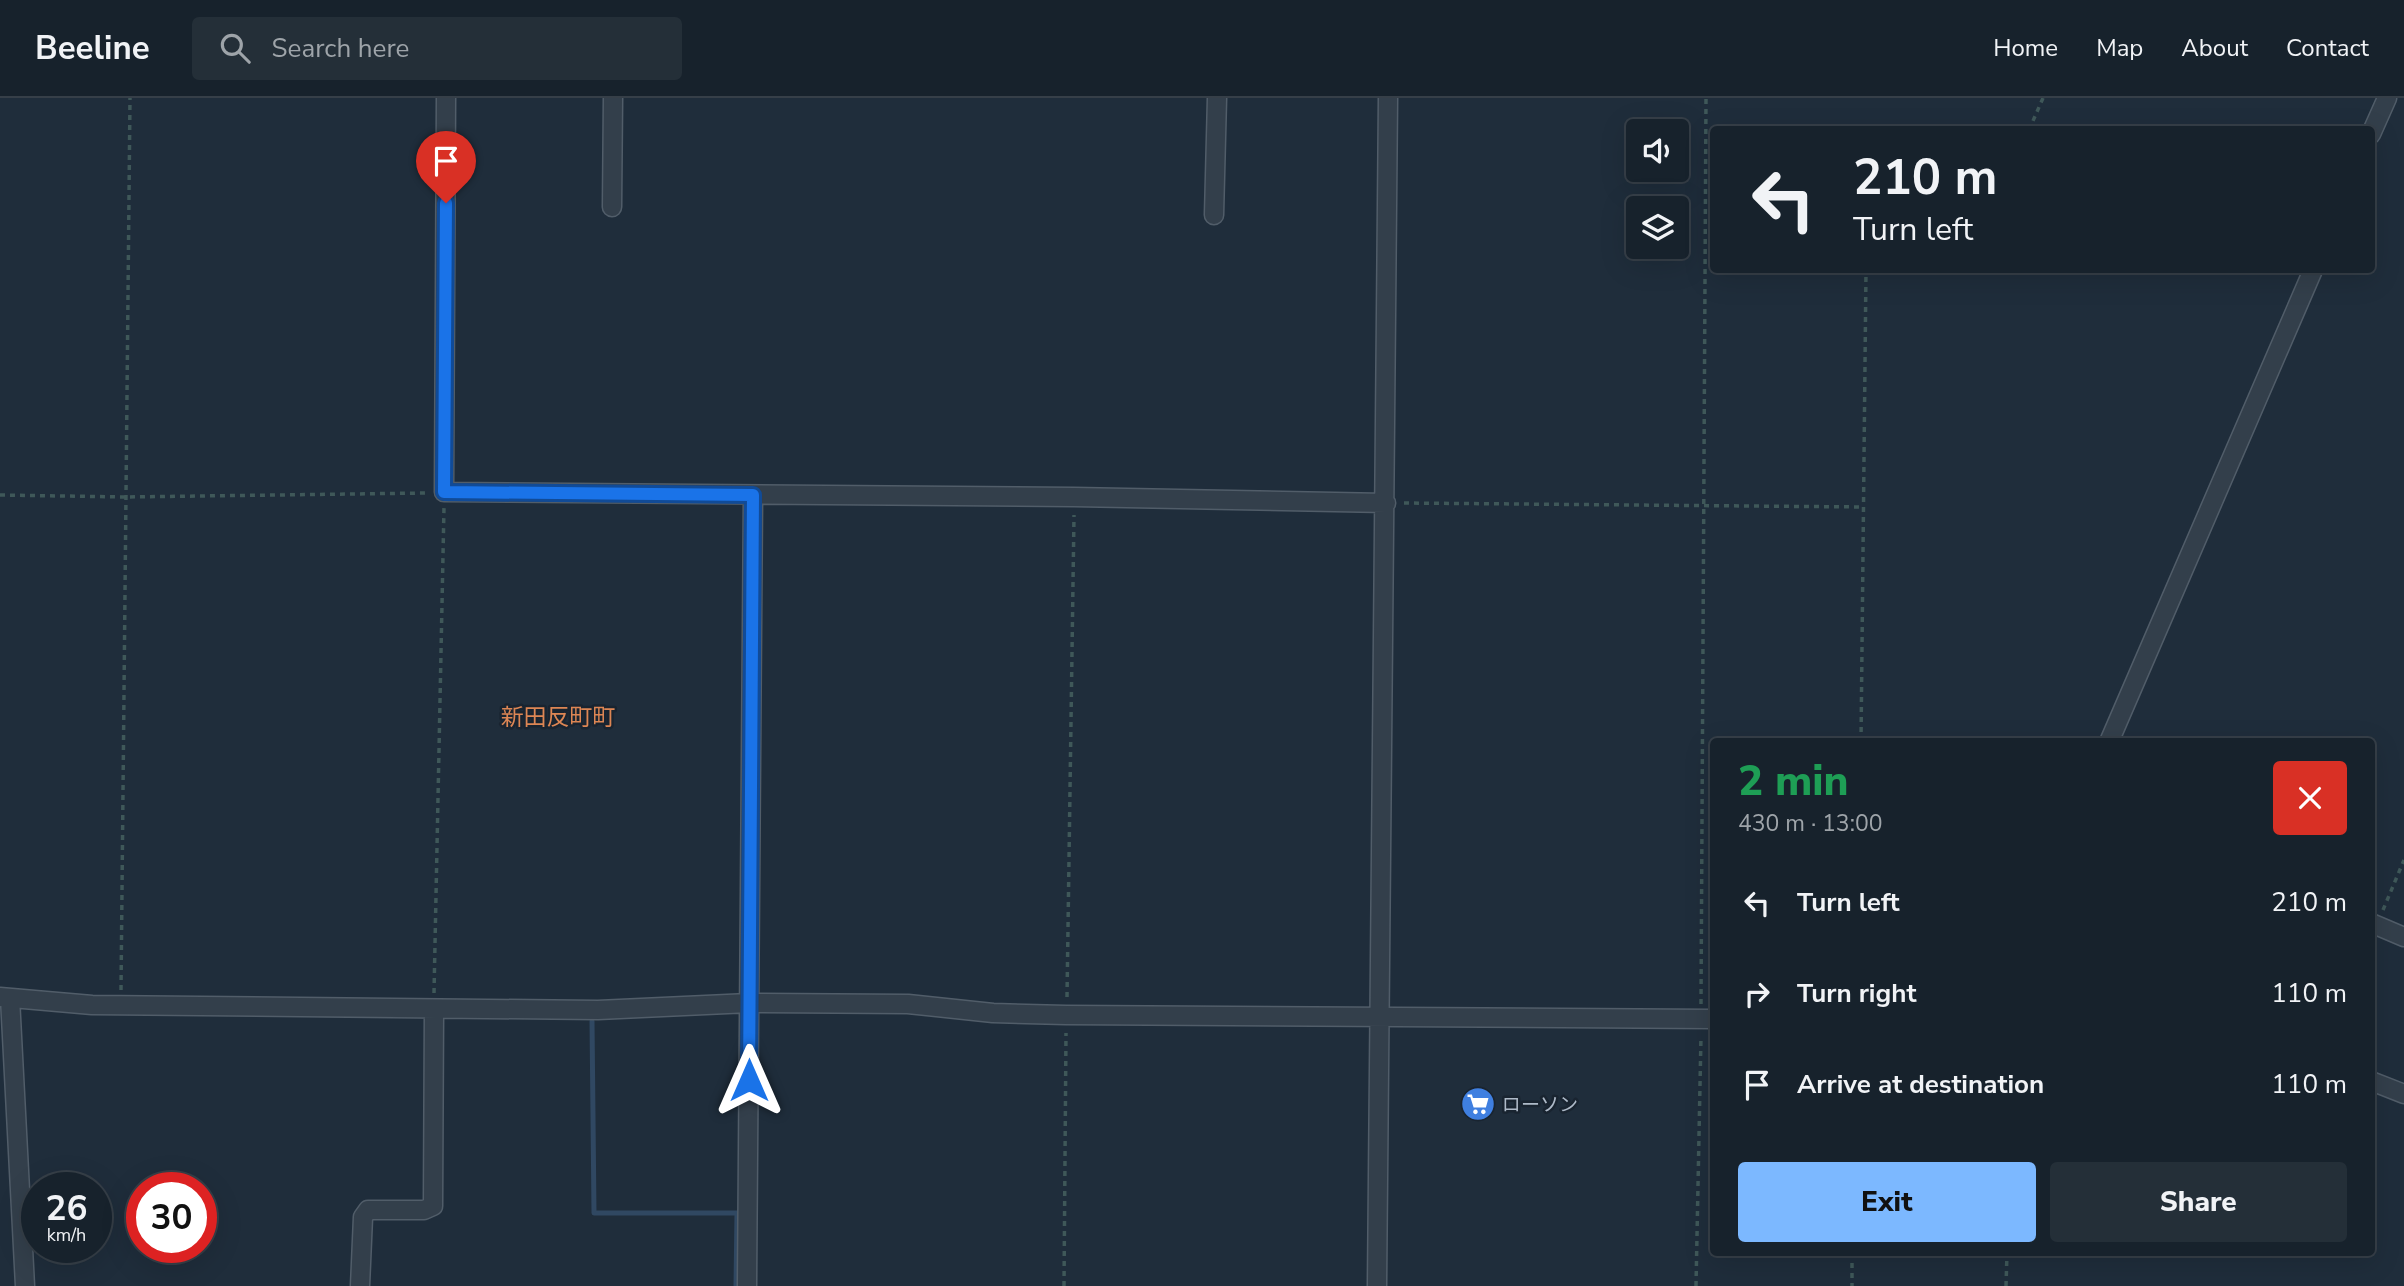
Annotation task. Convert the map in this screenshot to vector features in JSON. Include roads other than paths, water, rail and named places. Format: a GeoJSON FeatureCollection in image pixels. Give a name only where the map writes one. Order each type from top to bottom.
{"type":"FeatureCollection","features":[{"type":"Feature","properties":{"kind":"street"},"geometry":{"type":"LineString","coordinates":[[446,98],[444,492],[1074,497],[1385,503]]}},
{"type":"Feature","properties":{"kind":"street"},"geometry":{"type":"LineString","coordinates":[[612,98],[612,207]]}},
{"type":"Feature","properties":{"kind":"street"},"geometry":{"type":"LineString","coordinates":[[1214,215],[1217,98]]}},
{"type":"Feature","properties":{"kind":"street"},"geometry":{"type":"LineString","coordinates":[[1377,1286],[1388,98]]}},
{"type":"Feature","properties":{"kind":"street"},"geometry":{"type":"LineString","coordinates":[[2375,126],[2387,98]]}},
{"type":"Feature","properties":{"kind":"street"},"geometry":{"type":"LineString","coordinates":[[2111,738],[2312,273]]}},
{"type":"Feature","properties":{"kind":"street"},"geometry":{"type":"LineString","coordinates":[[747,1286],[755,1003],[753,495]]}},
{"type":"Feature","properties":{"kind":"street"},"geometry":{"type":"LineString","coordinates":[[2375,924],[2404,937]]}},
{"type":"Feature","properties":{"kind":"street"},"geometry":{"type":"LineString","coordinates":[[25,1286],[5,998],[92,1006],[598,1010],[755,1003],[908,1004],[993,1013],[1066,1015],[1707,1019]]}},
{"type":"Feature","properties":{"kind":"street"},"geometry":{"type":"LineString","coordinates":[[359,1286],[363,1217],[368,1210],[424,1210],[433,1206],[434,1009]]}},
{"type":"Feature","properties":{"kind":"street"},"geometry":{"type":"LineString","coordinates":[[2375,1083],[2404,1094]]}},
{"type":"Feature","properties":{"kind":"waterway"},"geometry":{"type":"LineString","coordinates":[[592,1021],[594,1213],[737,1213],[736,1286]]}},
{"type":"Feature","properties":{"kind":"place","name":"ローソン"},"geometry":{"type":"Point","coordinates":[1478,1104]}},
{"type":"Feature","properties":{"kind":"district","name":"新田反町町"},"geometry":{"type":"Point","coordinates":[558,717]}}]}
